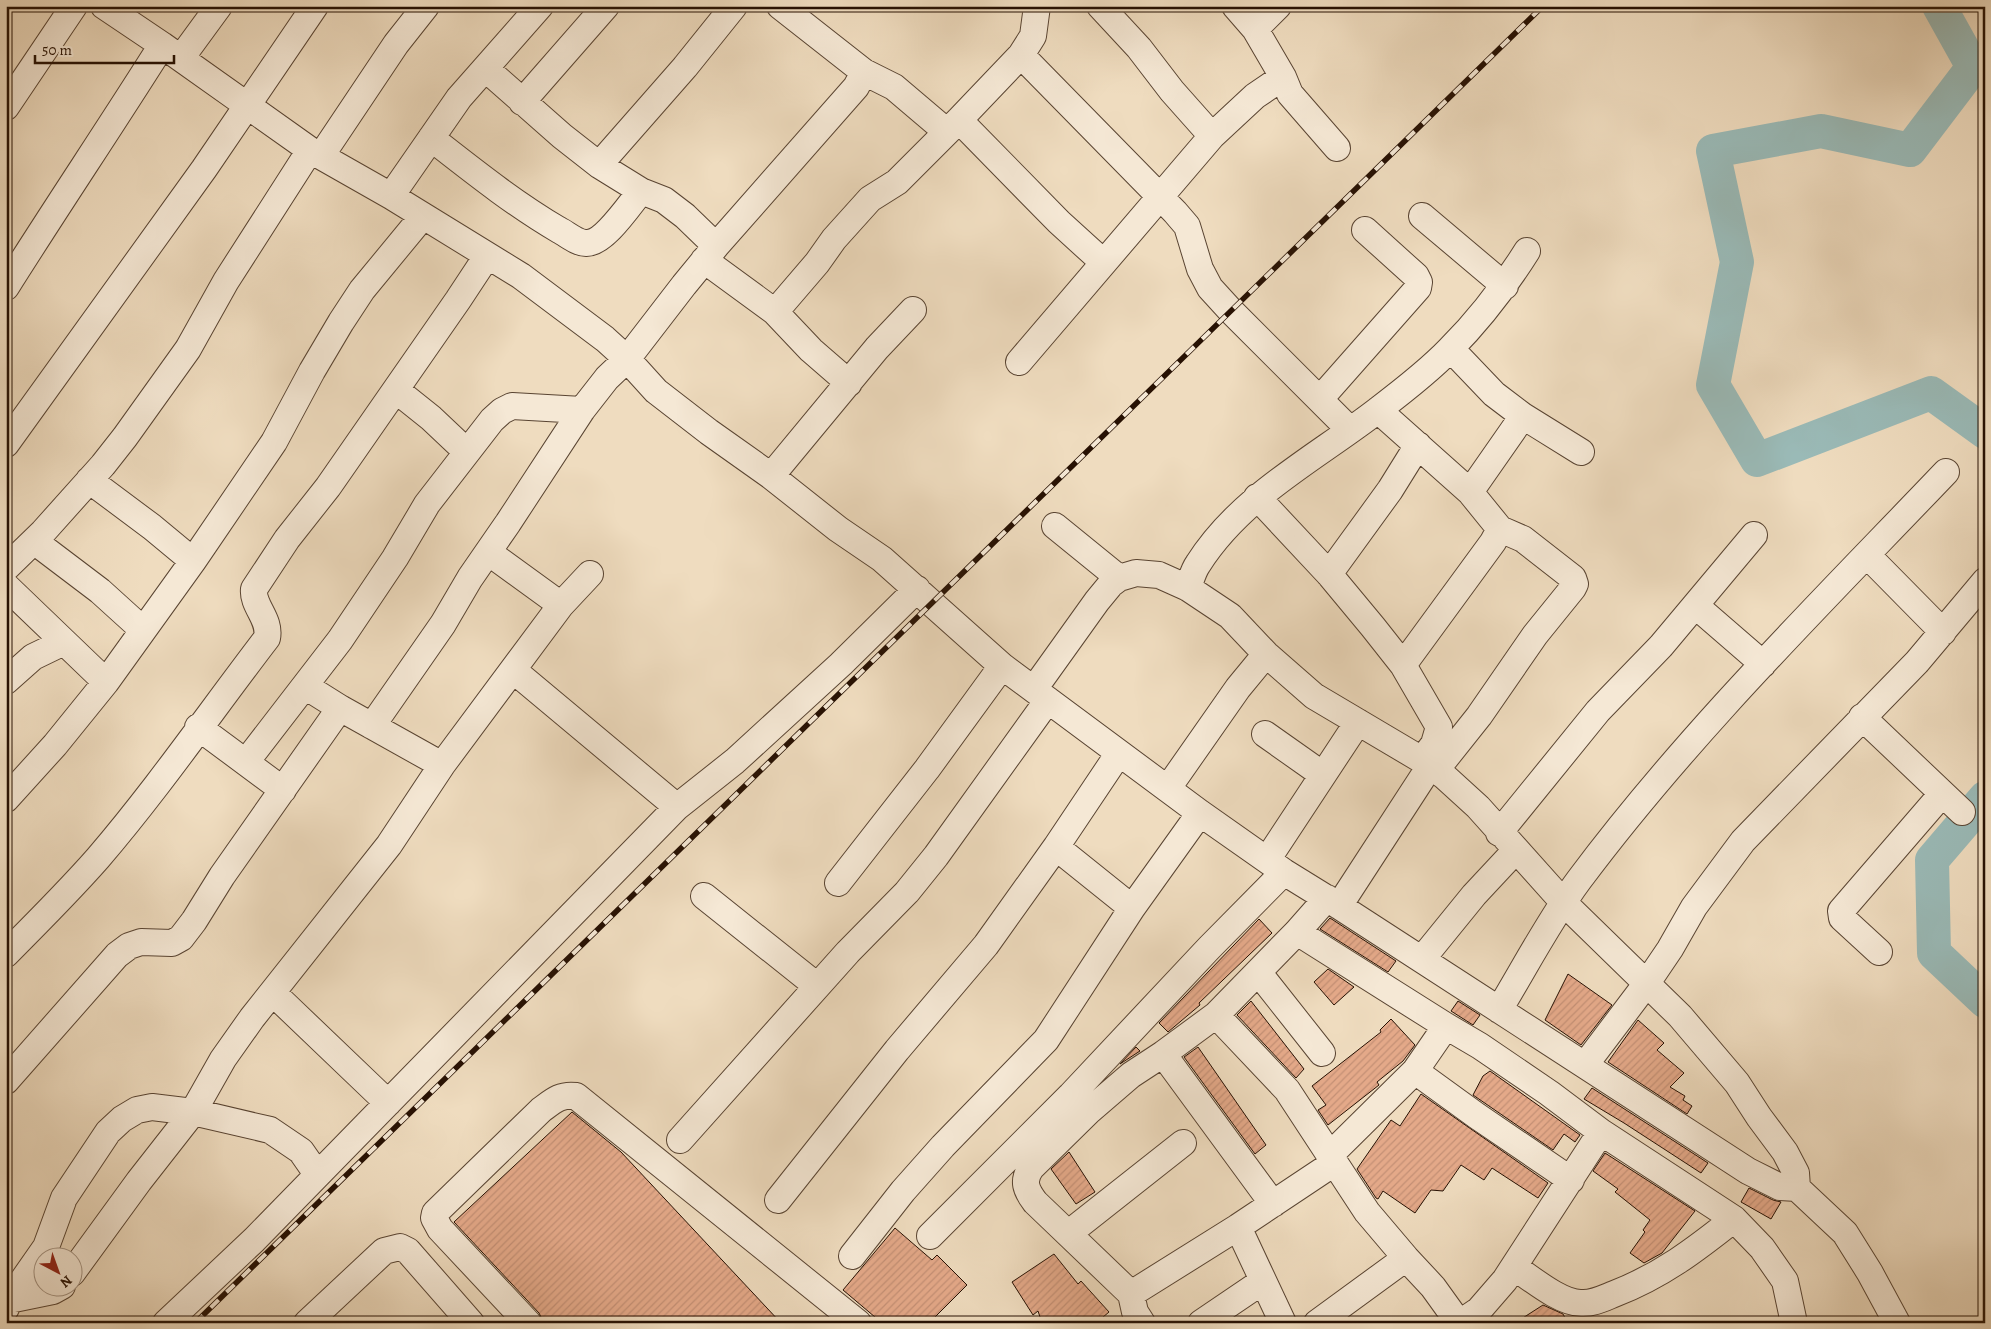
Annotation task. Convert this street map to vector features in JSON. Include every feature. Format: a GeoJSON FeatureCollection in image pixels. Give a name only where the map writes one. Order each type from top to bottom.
{"type":"FeatureCollection","features":[{"type":"Feature","properties":{"kind":"street"},"geometry":{"type":"LineString","coordinates":[[6,107],[74,6]]}},
{"type":"Feature","properties":{"kind":"street"},"geometry":{"type":"LineString","coordinates":[[104,6],[172,51],[316,153],[391,196],[521,276],[605,339],[627,359],[656,391],[708,432],[771,476],[838,529],[882,558],[1002,666],[1200,813],[1276,866],[1748,1171],[1780,1187],[1797,1188],[1845,1234],[1870,1273],[1897,1323]]}},
{"type":"Feature","properties":{"kind":"street"},"geometry":{"type":"LineString","coordinates":[[6,287],[56,206],[101,142],[172,51],[219,6]]}},
{"type":"Feature","properties":{"kind":"street"},"geometry":{"type":"LineString","coordinates":[[6,444],[248,106],[315,6]]}},
{"type":"Feature","properties":{"kind":"street"},"geometry":{"type":"LineString","coordinates":[[6,568],[34,541],[125,437],[188,349],[226,281],[316,153],[426,6]]}},
{"type":"Feature","properties":{"kind":"street"},"geometry":{"type":"LineString","coordinates":[[391,196],[459,98],[486,70],[540,6]]}},
{"type":"Feature","properties":{"kind":"street"},"geometry":{"type":"LineString","coordinates":[[522,102],[606,6]]}},
{"type":"Feature","properties":{"kind":"street"},"geometry":{"type":"LineString","coordinates":[[599,165],[684,68],[734,6]]}},
{"type":"Feature","properties":{"kind":"street"},"geometry":{"type":"LineString","coordinates":[[780,6],[864,72],[894,86],[953,126],[1103,262]]}},
{"type":"Feature","properties":{"kind":"street"},"geometry":{"type":"LineString","coordinates":[[775,312],[817,263],[834,239],[870,199],[897,182],[1020,55],[1033,36],[1037,6]]}},
{"type":"Feature","properties":{"kind":"street"},"geometry":{"type":"LineString","coordinates":[[1100,6],[1139,48],[1172,91],[1212,136]]}},
{"type":"Feature","properties":{"kind":"street"},"geometry":{"type":"LineString","coordinates":[[1235,6],[1255,29],[1283,77],[1290,94],[1338,148]]}},
{"type":"Feature","properties":{"kind":"street"},"geometry":{"type":"LineString","coordinates":[[1255,29],[1278,6]]}},
{"type":"Feature","properties":{"kind":"street"},"geometry":{"type":"LineString","coordinates":[[1020,55],[1187,226],[1200,269],[1210,288],[1350,430]]}},
{"type":"Feature","properties":{"kind":"street"},"geometry":{"type":"LineString","coordinates":[[486,70],[599,165],[641,191],[664,200],[685,216],[710,253],[775,312],[811,350],[849,383]]}},
{"type":"Feature","properties":{"kind":"street"},"geometry":{"type":"LineString","coordinates":[[372,726],[442,624],[582,410],[607,378],[627,359],[710,253],[839,108],[856,87],[864,72]]}},
{"type":"Feature","properties":{"kind":"street"},"geometry":{"type":"LineString","coordinates":[[1019,362],[1212,136],[1255,96],[1283,77]]}},
{"type":"Feature","properties":{"kind":"street"},"geometry":{"type":"LineString","coordinates":[[431,138],[495,188],[541,219],[577,240],[587,243],[597,240],[608,231],[641,191]]}},
{"type":"Feature","properties":{"kind":"street"},"geometry":{"type":"LineString","coordinates":[[6,798],[55,745],[106,682],[193,561],[274,442],[312,371],[362,290],[423,216]]}},
{"type":"Feature","properties":{"kind":"street"},"geometry":{"type":"LineString","coordinates":[[1422,216],[1505,286]]}},
{"type":"Feature","properties":{"kind":"street"},"geometry":{"type":"LineString","coordinates":[[1320,399],[1418,288],[1419,282],[1416,276],[1365,230]]}},
{"type":"Feature","properties":{"kind":"street"},"geometry":{"type":"LineString","coordinates":[[1188,588],[1197,565],[1212,545],[1257,497],[1378,410],[1451,349],[1505,286],[1527,251]]}},
{"type":"Feature","properties":{"kind":"street"},"geometry":{"type":"LineString","coordinates":[[6,954],[99,856],[177,758],[198,727],[267,638],[268,631],[263,615],[254,599],[254,589],[287,538],[328,488],[488,256]]}},
{"type":"Feature","properties":{"kind":"street"},"geometry":{"type":"LineString","coordinates":[[771,476],[877,348],[913,310]]}},
{"type":"Feature","properties":{"kind":"street"},"geometry":{"type":"LineString","coordinates":[[1451,349],[1494,394],[1522,416],[1581,452]]}},
{"type":"Feature","properties":{"kind":"street"},"geometry":{"type":"LineString","coordinates":[[396,390],[467,452]]}},
{"type":"Feature","properties":{"kind":"street"},"geometry":{"type":"LineString","coordinates":[[246,762],[340,640],[395,558],[427,504],[492,420],[506,408],[512,406],[582,410]]}},
{"type":"Feature","properties":{"kind":"street"},"geometry":{"type":"LineString","coordinates":[[1378,410],[1470,492],[1500,529],[1523,539],[1540,551],[1573,578],[1575,584],[1535,635],[1479,716],[1429,766],[1333,902],[1297,932],[1216,1015],[1131,1075],[1088,1112],[1031,1168],[1026,1175],[1027,1191],[1035,1202],[1069,1233],[1133,1313],[1238,1227],[1273,1204],[1331,1160],[1415,1071],[1446,1026]]}},
{"type":"Feature","properties":{"kind":"street"},"geometry":{"type":"LineString","coordinates":[[1470,492],[1522,416]]}},
{"type":"Feature","properties":{"kind":"street"},"geometry":{"type":"LineString","coordinates":[[1329,574],[1390,490],[1418,445]]}},
{"type":"Feature","properties":{"kind":"street"},"geometry":{"type":"LineString","coordinates":[[1500,1010],[1578,882],[1653,786],[1763,664],[1946,472]]}},
{"type":"Feature","properties":{"kind":"street"},"geometry":{"type":"LineString","coordinates":[[89,480],[152,527],[193,561]]}},
{"type":"Feature","properties":{"kind":"street"},"geometry":{"type":"LineString","coordinates":[[1257,497],[1329,574],[1403,665],[1439,727],[1429,766]]}},
{"type":"Feature","properties":{"kind":"street"},"geometry":{"type":"LineString","coordinates":[[1054,526],[1119,578]]}},
{"type":"Feature","properties":{"kind":"street"},"geometry":{"type":"LineString","coordinates":[[1403,665],[1500,529]]}},
{"type":"Feature","properties":{"kind":"street"},"geometry":{"type":"LineString","coordinates":[[1422,959],[1474,895],[1507,841],[1598,711],[1661,646],[1754,534]]}},
{"type":"Feature","properties":{"kind":"street"},"geometry":{"type":"LineString","coordinates":[[34,541],[100,591],[143,630]]}},
{"type":"Feature","properties":{"kind":"street"},"geometry":{"type":"LineString","coordinates":[[488,552],[561,605]]}},
{"type":"Feature","properties":{"kind":"street"},"geometry":{"type":"LineString","coordinates":[[1867,554],[1943,632]]}},
{"type":"Feature","properties":{"kind":"street"},"geometry":{"type":"LineString","coordinates":[[680,1140],[817,986],[907,892],[936,856],[1041,695],[1097,601],[1111,584],[1119,578],[1136,572],[1159,575],[1188,588],[1230,616],[1266,654],[1314,696],[1429,766],[1478,807],[1564,903],[1680,1016],[1738,1083],[1759,1117],[1785,1152],[1796,1172],[1797,1188]]}},
{"type":"Feature","properties":{"kind":"street"},"geometry":{"type":"LineString","coordinates":[[82,1259],[139,1180],[193,1112],[224,1059],[252,1018],[389,845],[442,765],[561,605],[590,574]]}},
{"type":"Feature","properties":{"kind":"street"},"geometry":{"type":"LineString","coordinates":[[1585,1065],[1647,983],[1670,949],[1694,907],[1743,841],[1917,662],[1985,581]]}},
{"type":"Feature","properties":{"kind":"street"},"geometry":{"type":"LineString","coordinates":[[6,586],[106,682]]}},
{"type":"Feature","properties":{"kind":"street"},"geometry":{"type":"LineString","coordinates":[[166,1323],[254,1240],[677,807],[735,761],[841,664],[917,589]]}},
{"type":"Feature","properties":{"kind":"street"},"geometry":{"type":"LineString","coordinates":[[1696,606],[1763,664]]}},
{"type":"Feature","properties":{"kind":"street"},"geometry":{"type":"LineString","coordinates":[[6,681],[33,657],[64,642]]}},
{"type":"Feature","properties":{"kind":"street"},"geometry":{"type":"LineString","coordinates":[[1168,788],[1238,688],[1266,654]]}},
{"type":"Feature","properties":{"kind":"street"},"geometry":{"type":"LineString","coordinates":[[838,883],[927,769],[1002,666]]}},
{"type":"Feature","properties":{"kind":"street"},"geometry":{"type":"LineString","coordinates":[[513,670],[677,807]]}},
{"type":"Feature","properties":{"kind":"street"},"geometry":{"type":"LineString","coordinates":[[305,686],[340,708],[442,765]]}},
{"type":"Feature","properties":{"kind":"street"},"geometry":{"type":"LineString","coordinates":[[6,1081],[117,955],[129,946],[141,942],[172,943],[181,938],[222,876],[340,708]]}},
{"type":"Feature","properties":{"kind":"street"},"geometry":{"type":"LineString","coordinates":[[1862,717],[1962,812]]}},
{"type":"Feature","properties":{"kind":"street"},"geometry":{"type":"LineString","coordinates":[[930,1236],[1072,1095],[1209,948],[1276,866],[1323,775],[1358,722]]}},
{"type":"Feature","properties":{"kind":"street"},"geometry":{"type":"LineString","coordinates":[[198,727],[282,790]]}},
{"type":"Feature","properties":{"kind":"street"},"geometry":{"type":"LineString","coordinates":[[1265,734],[1323,775]]}},
{"type":"Feature","properties":{"kind":"street"},"geometry":{"type":"LineString","coordinates":[[778,1200],[897,1050],[986,945],[1056,847],[1119,753]]}},
{"type":"Feature","properties":{"kind":"street"},"geometry":{"type":"LineString","coordinates":[[1879,952],[1842,918],[1841,912],[1942,794]]}},
{"type":"Feature","properties":{"kind":"street"},"geometry":{"type":"LineString","coordinates":[[852,1256],[877,1222],[931,1159],[1046,1040],[1132,908],[1200,813]]}},
{"type":"Feature","properties":{"kind":"street"},"geometry":{"type":"LineString","coordinates":[[1056,847],[1132,908]]}},
{"type":"Feature","properties":{"kind":"street"},"geometry":{"type":"LineString","coordinates":[[704,896],[817,986]]}},
{"type":"Feature","properties":{"kind":"street"},"geometry":{"type":"LineString","coordinates":[[1297,932],[1495,1056],[1601,1132],[1734,1219],[1762,1248],[1784,1281],[1794,1323]]}},
{"type":"Feature","properties":{"kind":"street"},"geometry":{"type":"LineString","coordinates":[[1258,972],[1322,1053]]}},
{"type":"Feature","properties":{"kind":"street"},"geometry":{"type":"LineString","coordinates":[[272,993],[388,1103]]}},
{"type":"Feature","properties":{"kind":"street"},"geometry":{"type":"LineString","coordinates":[[1216,1015],[1287,1090],[1331,1160],[1367,1212],[1433,1287],[1451,1312],[1455,1323]]}},
{"type":"Feature","properties":{"kind":"street"},"geometry":{"type":"LineString","coordinates":[[1162,1054],[1273,1204]]}},
{"type":"Feature","properties":{"kind":"street"},"geometry":{"type":"LineString","coordinates":[[1415,1071],[1571,1180]]}},
{"type":"Feature","properties":{"kind":"street"},"geometry":{"type":"LineString","coordinates":[[528,1323],[440,1229],[434,1218],[435,1213],[541,1110],[556,1099],[566,1095],[576,1096],[858,1323]]}},
{"type":"Feature","properties":{"kind":"street"},"geometry":{"type":"LineString","coordinates":[[8,1304],[46,1247],[64,1198],[108,1132],[122,1119],[137,1110],[152,1107],[193,1112],[270,1130],[301,1151],[317,1174]]}},
{"type":"Feature","properties":{"kind":"street"},"geometry":{"type":"LineString","coordinates":[[1460,1323],[1479,1310],[1505,1280],[1601,1132]]}},
{"type":"Feature","properties":{"kind":"street"},"geometry":{"type":"LineString","coordinates":[[1069,1233],[1184,1143]]}},
{"type":"Feature","properties":{"kind":"street"},"geometry":{"type":"LineString","coordinates":[[1514,1267],[1567,1300],[1581,1303],[1597,1301],[1648,1280],[1686,1257],[1734,1219]]}},
{"type":"Feature","properties":{"kind":"street"},"geometry":{"type":"LineString","coordinates":[[1238,1227],[1263,1281],[1278,1321]]}},
{"type":"Feature","properties":{"kind":"street"},"geometry":{"type":"LineString","coordinates":[[308,1322],[384,1251],[400,1247],[408,1251],[470,1323]]}},
{"type":"Feature","properties":{"kind":"street"},"geometry":{"type":"LineString","coordinates":[[1316,1323],[1406,1258]]}},
{"type":"Feature","properties":{"kind":"street"},"geometry":{"type":"LineString","coordinates":[[1201,1323],[1263,1281]]}},
{"type":"Feature","properties":{"kind":"street"},"geometry":{"type":"LineString","coordinates":[[8,1304],[36,1296]]}},
{"type":"Feature","properties":{"kind":"building"},"geometry":{"type":"Polygon","coordinates":[[[1330,918],[1396,961],[1388,972],[1320,929],[1330,918]]]}},
{"type":"Feature","properties":{"kind":"building"},"geometry":{"type":"Polygon","coordinates":[[[1259,919],[1272,933],[1199,1003],[1200,1005],[1168,1032],[1159,1023],[1259,919]]]}},
{"type":"Feature","properties":{"kind":"building"},"geometry":{"type":"Polygon","coordinates":[[[1328,969],[1354,987],[1334,1005],[1314,982],[1328,969]]]}},
{"type":"Feature","properties":{"kind":"building"},"geometry":{"type":"Polygon","coordinates":[[[1568,974],[1612,1005],[1581,1045],[1545,1020],[1568,974]]]}},
{"type":"Feature","properties":{"kind":"building"},"geometry":{"type":"Polygon","coordinates":[[[1251,1001],[1304,1069],[1296,1078],[1237,1015],[1251,1001]]]}},
{"type":"Feature","properties":{"kind":"building"},"geometry":{"type":"Polygon","coordinates":[[[1458,1001],[1480,1015],[1473,1025],[1451,1011],[1458,1001]]]}},
{"type":"Feature","properties":{"kind":"building"},"geometry":{"type":"Polygon","coordinates":[[[1391,1019],[1415,1045],[1403,1061],[1377,1082],[1379,1085],[1328,1125],[1318,1110],[1326,1105],[1312,1086],[1381,1032],[1380,1030],[1391,1019]]]}},
{"type":"Feature","properties":{"kind":"building"},"geometry":{"type":"Polygon","coordinates":[[[1638,1020],[1664,1043],[1657,1050],[1684,1073],[1670,1087],[1685,1096],[1683,1100],[1692,1106],[1687,1114],[1608,1062],[1638,1020]]]}},
{"type":"Feature","properties":{"kind":"building"},"geometry":{"type":"Polygon","coordinates":[[[1136,1047],[1140,1051],[1120,1064],[1136,1047]]]}},
{"type":"Feature","properties":{"kind":"building"},"geometry":{"type":"Polygon","coordinates":[[[1198,1047],[1266,1145],[1255,1154],[1184,1057],[1198,1047]]]}},
{"type":"Feature","properties":{"kind":"building"},"geometry":{"type":"Polygon","coordinates":[[[1490,1071],[1580,1135],[1575,1142],[1564,1134],[1553,1150],[1473,1095],[1483,1076],[1490,1071]]]}},
{"type":"Feature","properties":{"kind":"building"},"geometry":{"type":"Polygon","coordinates":[[[1592,1088],[1708,1163],[1701,1173],[1584,1099],[1592,1088]]]}},
{"type":"Feature","properties":{"kind":"building"},"geometry":{"type":"Polygon","coordinates":[[[1421,1094],[1548,1183],[1538,1198],[1492,1168],[1484,1180],[1461,1165],[1443,1191],[1431,1190],[1415,1213],[1383,1191],[1378,1199],[1376,1198],[1357,1169],[1391,1120],[1400,1126],[1421,1094]]]}},
{"type":"Feature","properties":{"kind":"building"},"geometry":{"type":"Polygon","coordinates":[[[572,1112],[621,1152],[781,1323],[544,1323],[539,1313],[454,1222],[572,1112]]]}},
{"type":"Feature","properties":{"kind":"building"},"geometry":{"type":"Polygon","coordinates":[[[1069,1152],[1095,1192],[1076,1204],[1051,1169],[1069,1152]]]}},
{"type":"Feature","properties":{"kind":"building"},"geometry":{"type":"Polygon","coordinates":[[[1605,1153],[1695,1211],[1662,1253],[1644,1263],[1630,1253],[1645,1232],[1643,1230],[1650,1220],[1615,1192],[1618,1189],[1593,1171],[1605,1153]]]}},
{"type":"Feature","properties":{"kind":"building"},"geometry":{"type":"Polygon","coordinates":[[[1749,1188],[1781,1202],[1771,1219],[1741,1202],[1749,1188]]]}},
{"type":"Feature","properties":{"kind":"building"},"geometry":{"type":"Polygon","coordinates":[[[895,1228],[932,1260],[937,1255],[967,1285],[929,1323],[882,1323],[843,1290],[895,1228]]]}},
{"type":"Feature","properties":{"kind":"building"},"geometry":{"type":"Polygon","coordinates":[[[1054,1254],[1078,1284],[1081,1281],[1109,1312],[1096,1323],[1042,1323],[1038,1311],[1033,1315],[1012,1282],[1054,1254]]]}},
{"type":"Feature","properties":{"kind":"building"},"geometry":{"type":"Polygon","coordinates":[[[1543,1305],[1563,1314],[1568,1323],[1515,1323],[1543,1305]]]}},
{"type":"Feature","properties":{"kind":"waterway"},"geometry":{"type":"LineString","coordinates":[[1939,6],[1973,67],[1910,150],[1821,131],[1713,151],[1737,262],[1713,385],[1757,460],[1931,393],[1985,432]]}},
{"type":"Feature","properties":{"kind":"waterway"},"geometry":{"type":"LineString","coordinates":[[1985,798],[1932,860],[1934,953],[1985,1001]]}},
{"type":"Feature","properties":{"kind":"railway"},"geometry":{"type":"LineString","coordinates":[[195,1323],[1543,6]]}}]}
